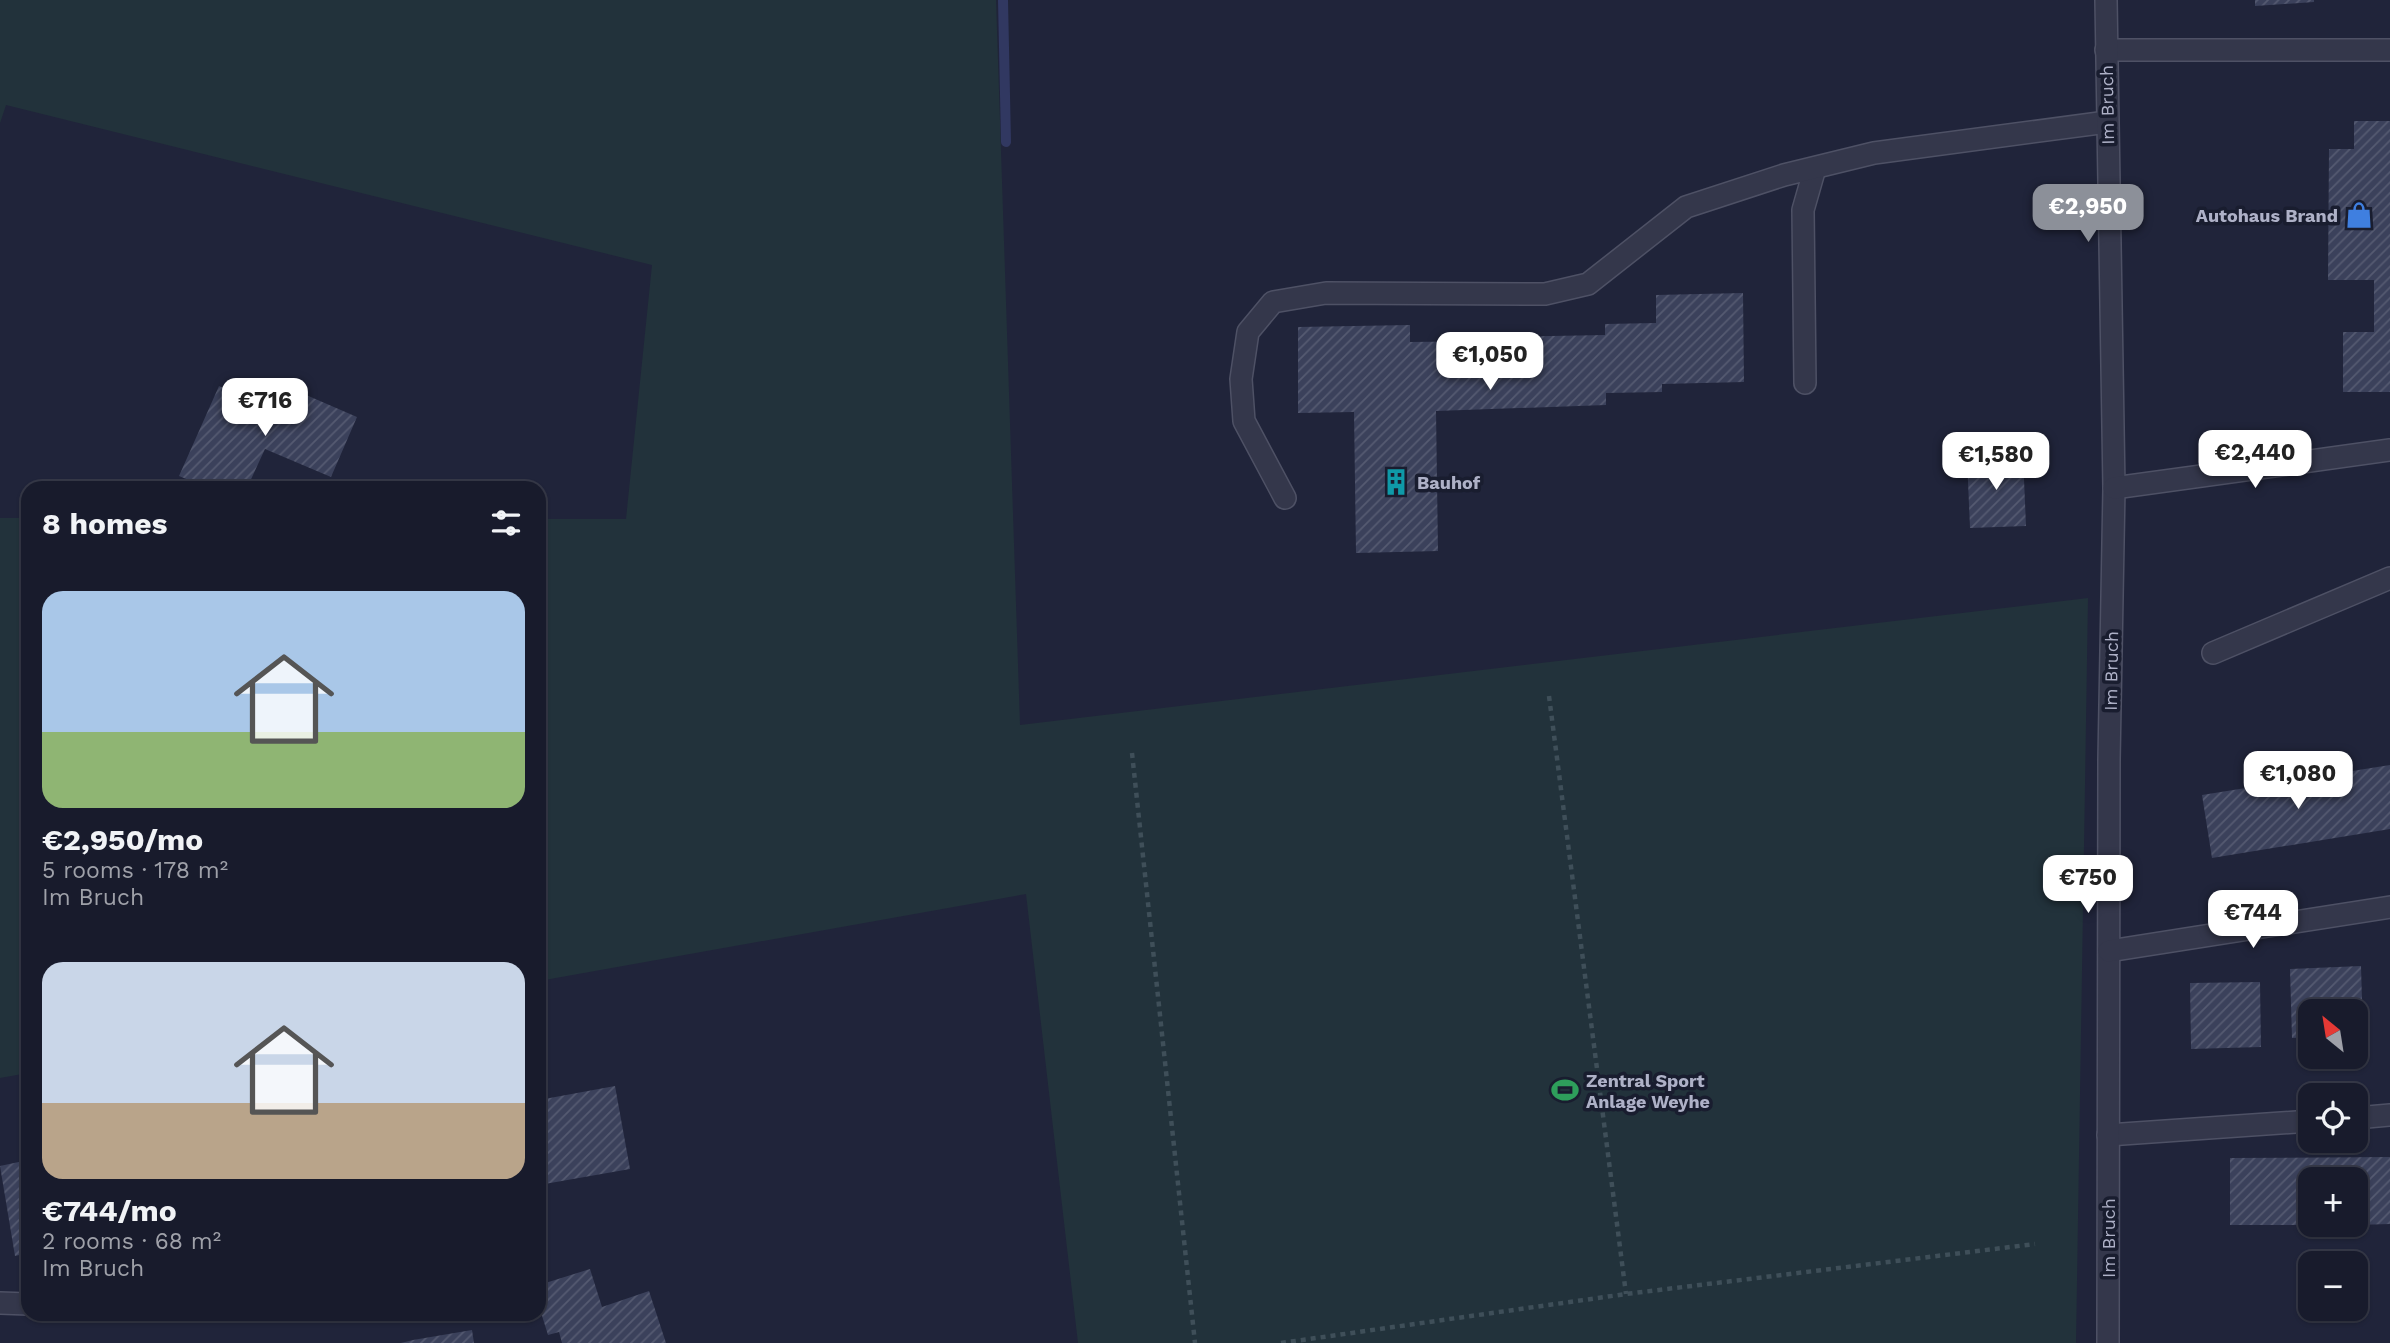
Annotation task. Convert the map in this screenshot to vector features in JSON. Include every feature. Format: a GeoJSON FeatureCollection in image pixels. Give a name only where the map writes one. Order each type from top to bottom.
{"type":"FeatureCollection","features":[{"type":"Feature","properties":{"kind":"street","name":"Im Bruch"},"geometry":{"type":"LineString","coordinates":[[2106,0],[2114,488],[2108,1343]]}},
{"type":"Feature","properties":{"kind":"street"},"geometry":{"type":"LineString","coordinates":[[2106,50],[2390,50]]}},
{"type":"Feature","properties":{"kind":"street"},"geometry":{"type":"LineString","coordinates":[[1284,498],[1244,421],[1241,379],[1248,332],[1273,302],[1326,293],[1545,294],[1588,284],[1686,207],[1874,153],[2106,122]]}},
{"type":"Feature","properties":{"kind":"street"},"geometry":{"type":"LineString","coordinates":[[1805,383],[1803,210],[1815,168]]}},
{"type":"Feature","properties":{"kind":"street"},"geometry":{"type":"LineString","coordinates":[[2114,488],[2390,450]]}},
{"type":"Feature","properties":{"kind":"street"},"geometry":{"type":"LineString","coordinates":[[2213,653],[2390,578]]}},
{"type":"Feature","properties":{"kind":"street"},"geometry":{"type":"LineString","coordinates":[[2109,951],[2390,906]]}},
{"type":"Feature","properties":{"kind":"street"},"geometry":{"type":"LineString","coordinates":[[2368,1117],[2390,1115]]}},
{"type":"Feature","properties":{"kind":"street"},"geometry":{"type":"LineString","coordinates":[[2108,1135],[2298,1122]]}},
{"type":"Feature","properties":{"kind":"street"},"geometry":{"type":"LineString","coordinates":[[0,1303],[21,1304]]}},
{"type":"Feature","properties":{"kind":"path"},"geometry":{"type":"LineString","coordinates":[[1549,696],[1626,1294]]}},
{"type":"Feature","properties":{"kind":"path"},"geometry":{"type":"LineString","coordinates":[[1132,753],[1195,1343]]}},
{"type":"Feature","properties":{"kind":"path"},"geometry":{"type":"LineString","coordinates":[[1281,1343],[1626,1294],[2035,1244]]}},
{"type":"Feature","properties":{"kind":"shaded area"},"geometry":{"type":"Polygon","coordinates":[[[0,0],[996,0],[1020,725],[2088,598],[2076,1343],[1078,1343],[1026,894],[546,980],[546,519],[626,519],[652,265],[6,105],[0,123],[0,0]]]}},
{"type":"Feature","properties":{"kind":"shaded area"},"geometry":{"type":"Polygon","coordinates":[[[0,518],[21,518],[21,1074],[0,1078],[0,518]]]}},
{"type":"Feature","properties":{"kind":"building"},"geometry":{"type":"Polygon","coordinates":[[[2255,0],[2314,0],[2314,2],[2255,6],[2255,0]]]}},
{"type":"Feature","properties":{"kind":"building","name":"Autohaus Brand"},"geometry":{"type":"Polygon","coordinates":[[[2354,121],[2390,121],[2390,392],[2343,392],[2343,332],[2374,332],[2374,280],[2328,280],[2329,149],[2354,149],[2354,121]]]}},
{"type":"Feature","properties":{"kind":"building","name":"Bauhof"},"geometry":{"type":"Polygon","coordinates":[[[1743,293],[1744,382],[1662,384],[1662,392],[1606,393],[1606,405],[1436,411],[1438,551],[1356,553],[1354,412],[1298,413],[1298,327],[1410,325],[1410,342],[1605,335],[1605,324],[1656,323],[1656,295],[1743,293]]]}},
{"type":"Feature","properties":{"kind":"building"},"geometry":{"type":"Polygon","coordinates":[[[219,386],[279,412],[290,388],[357,417],[331,477],[265,449],[250,481],[191,481],[179,476],[219,386]]]}},
{"type":"Feature","properties":{"kind":"building"},"geometry":{"type":"Polygon","coordinates":[[[2023,456],[2026,526],[1970,528],[1967,458],[2023,456]]]}},
{"type":"Feature","properties":{"kind":"building"},"geometry":{"type":"Polygon","coordinates":[[[2390,765],[2390,829],[2212,858],[2202,795],[2390,765]]]}},
{"type":"Feature","properties":{"kind":"building"},"geometry":{"type":"Polygon","coordinates":[[[2361,966],[2362,999],[2298,999],[2298,1038],[2292,1038],[2290,969],[2361,966]]]}},
{"type":"Feature","properties":{"kind":"building"},"geometry":{"type":"Polygon","coordinates":[[[2260,982],[2261,1047],[2191,1049],[2190,983],[2260,982]]]}},
{"type":"Feature","properties":{"kind":"building"},"geometry":{"type":"Polygon","coordinates":[[[615,1086],[630,1169],[546,1184],[546,1099],[615,1086]]]}},
{"type":"Feature","properties":{"kind":"building"},"geometry":{"type":"Polygon","coordinates":[[[2390,1157],[2390,1224],[2368,1225],[2368,1167],[2298,1167],[2298,1225],[2230,1225],[2230,1158],[2390,1157]]]}},
{"type":"Feature","properties":{"kind":"building"},"geometry":{"type":"Polygon","coordinates":[[[21,1162],[21,1255],[15,1256],[0,1166],[21,1162]]]}},
{"type":"Feature","properties":{"kind":"building"},"geometry":{"type":"Polygon","coordinates":[[[590,1269],[602,1307],[649,1291],[666,1343],[562,1343],[559,1332],[548,1335],[544,1321],[546,1321],[546,1283],[590,1269]]]}},
{"type":"Feature","properties":{"kind":"building"},"geometry":{"type":"Polygon","coordinates":[[[472,1330],[474,1343],[401,1343],[413,1340],[472,1330]]]}},
{"type":"Feature","properties":{"kind":"waterway"},"geometry":{"type":"LineString","coordinates":[[1003,0],[1006,142]]}},
{"type":"Feature","properties":{"kind":"place","name":"Autohaus Brand"},"geometry":{"type":"Point","coordinates":[2359,215]}},
{"type":"Feature","properties":{"kind":"place","name":"Bauhof"},"geometry":{"type":"Point","coordinates":[1396,482]}},
{"type":"Feature","properties":{"kind":"place","name":"Zentral Sport Anlage Weyhe"},"geometry":{"type":"Point","coordinates":[1565,1090]}}]}
